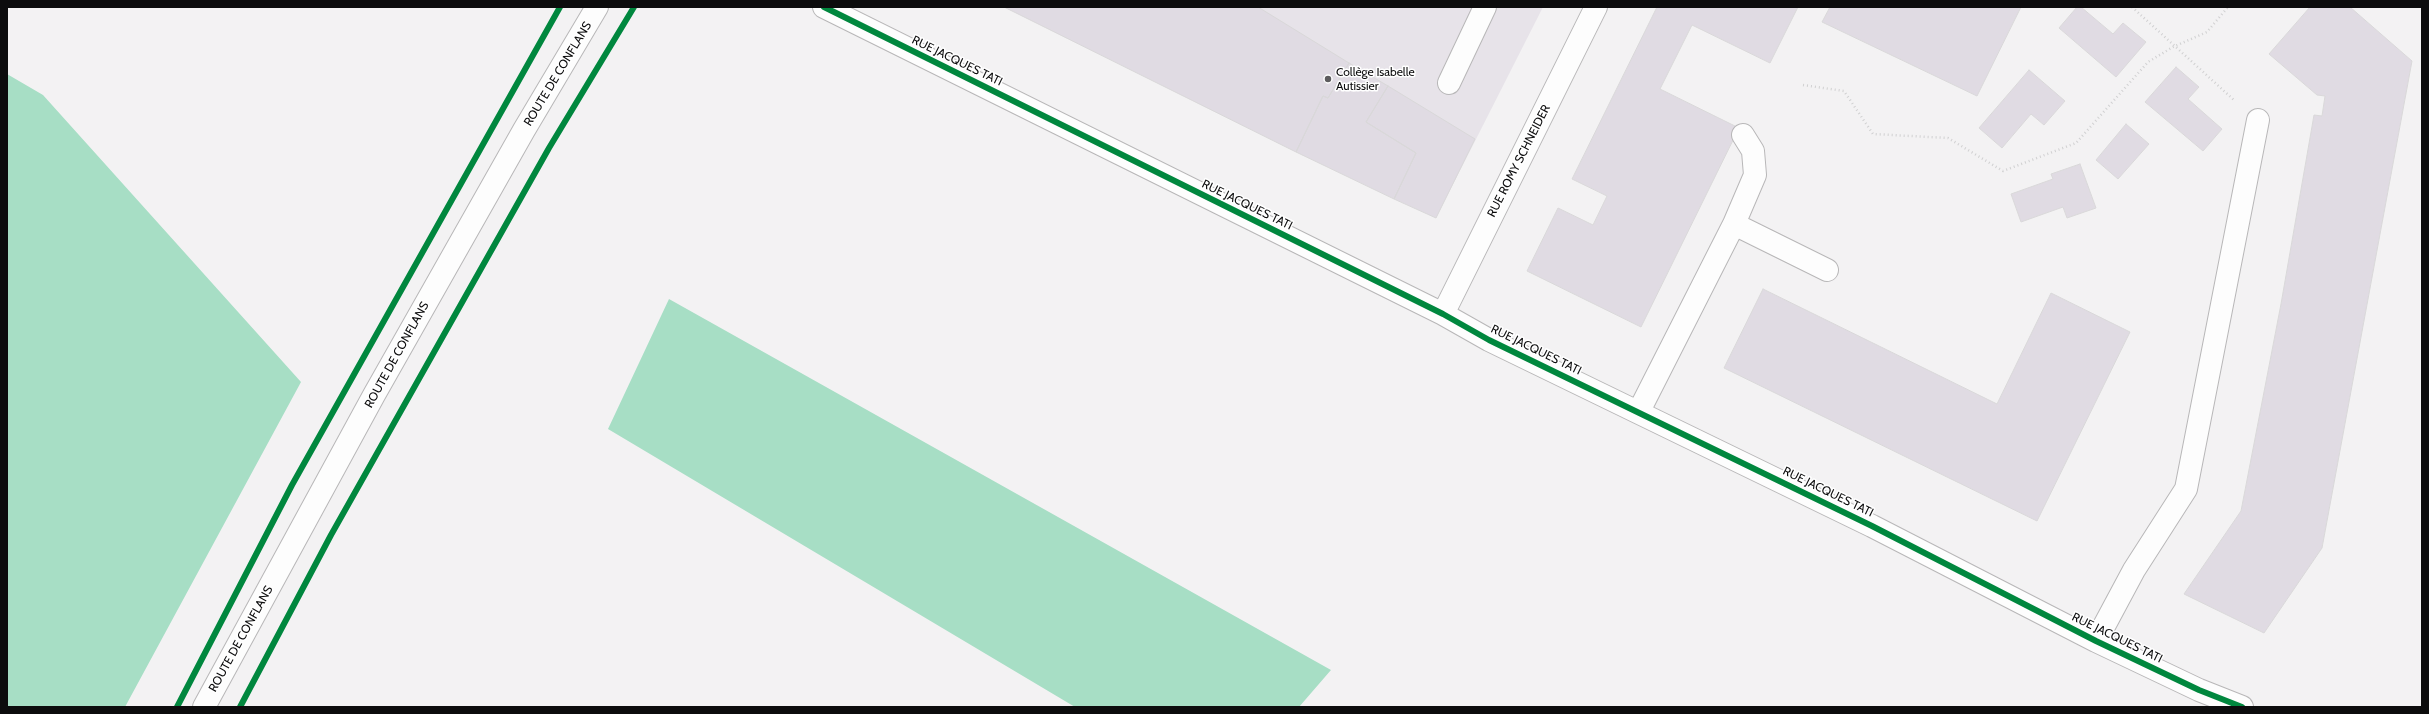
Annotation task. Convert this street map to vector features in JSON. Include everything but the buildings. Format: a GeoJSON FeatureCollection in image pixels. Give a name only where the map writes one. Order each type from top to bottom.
{"type":"FeatureCollection","features":[{"type":"Feature","properties":{"kind":"street","name":"ROUTE DE CONFLANS"},"geometry":{"type":"LineString","coordinates":[[204,707],[378,388],[524,130],[597,7]]}},
{"type":"Feature","properties":{"kind":"street","name":"RUE JACQUES TATI"},"geometry":{"type":"LineString","coordinates":[[824,7],[1443,314],[1489,340],[1639,411],[1872,526],[2096,641],[2199,690],[2242,707]]}},
{"type":"Feature","properties":{"kind":"street"},"geometry":{"type":"LineString","coordinates":[[1449,83],[1485,7]]}},
{"type":"Feature","properties":{"kind":"street","name":"RUE ROMY SCHNEIDER"},"geometry":{"type":"LineString","coordinates":[[1443,314],[1596,7]]}},
{"type":"Feature","properties":{"kind":"street"},"geometry":{"type":"LineString","coordinates":[[2096,641],[2134,570],[2186,489],[2258,120]]}},
{"type":"Feature","properties":{"kind":"street"},"geometry":{"type":"LineString","coordinates":[[1639,411],[1734,224],[1755,175],[1753,151],[1743,135]]}},
{"type":"Feature","properties":{"kind":"street"},"geometry":{"type":"LineString","coordinates":[[1734,224],[1827,270]]}},
{"type":"Feature","properties":{"kind":"path"},"geometry":{"type":"LineString","coordinates":[[2132,7],[2173,47],[2258,120]]}},
{"type":"Feature","properties":{"kind":"path"},"geometry":{"type":"LineString","coordinates":[[1803,84],[1844,91],[1873,134],[1948,138],[2003,171],[2076,142],[2148,62],[2173,47],[2207,32],[2228,7]]}},
{"type":"Feature","properties":{"kind":"shaded area","name":"Collège Isabelle Autissier"},"geometry":{"type":"Polygon","coordinates":[[[1004,7],[1543,7],[1436,218],[1296,152],[1004,7]]]}},
{"type":"Feature","properties":{"kind":"green space"},"geometry":{"type":"Polygon","coordinates":[[[7,74],[43,95],[301,382],[125,707],[7,707],[7,74]]]}},
{"type":"Feature","properties":{"kind":"green space"},"geometry":{"type":"Polygon","coordinates":[[[669,299],[1331,670],[1299,707],[1075,707],[608,429],[669,299]]]}},
{"type":"Feature","properties":{"kind":"cycle path"},"geometry":{"type":"LineString","coordinates":[[177,707],[292,485],[560,7]]}},
{"type":"Feature","properties":{"kind":"cycle path"},"geometry":{"type":"LineString","coordinates":[[240,707],[331,535],[549,148],[634,7]]}},
{"type":"Feature","properties":{"kind":"cycle path"},"geometry":{"type":"LineString","coordinates":[[824,7],[1443,314],[1489,340],[1872,526],[2096,641],[2199,690],[2242,707]]}},
{"type":"Feature","properties":{"kind":"place","name":"Collège Isabelle Autissier"},"geometry":{"type":"Point","coordinates":[1328,79]}}]}
